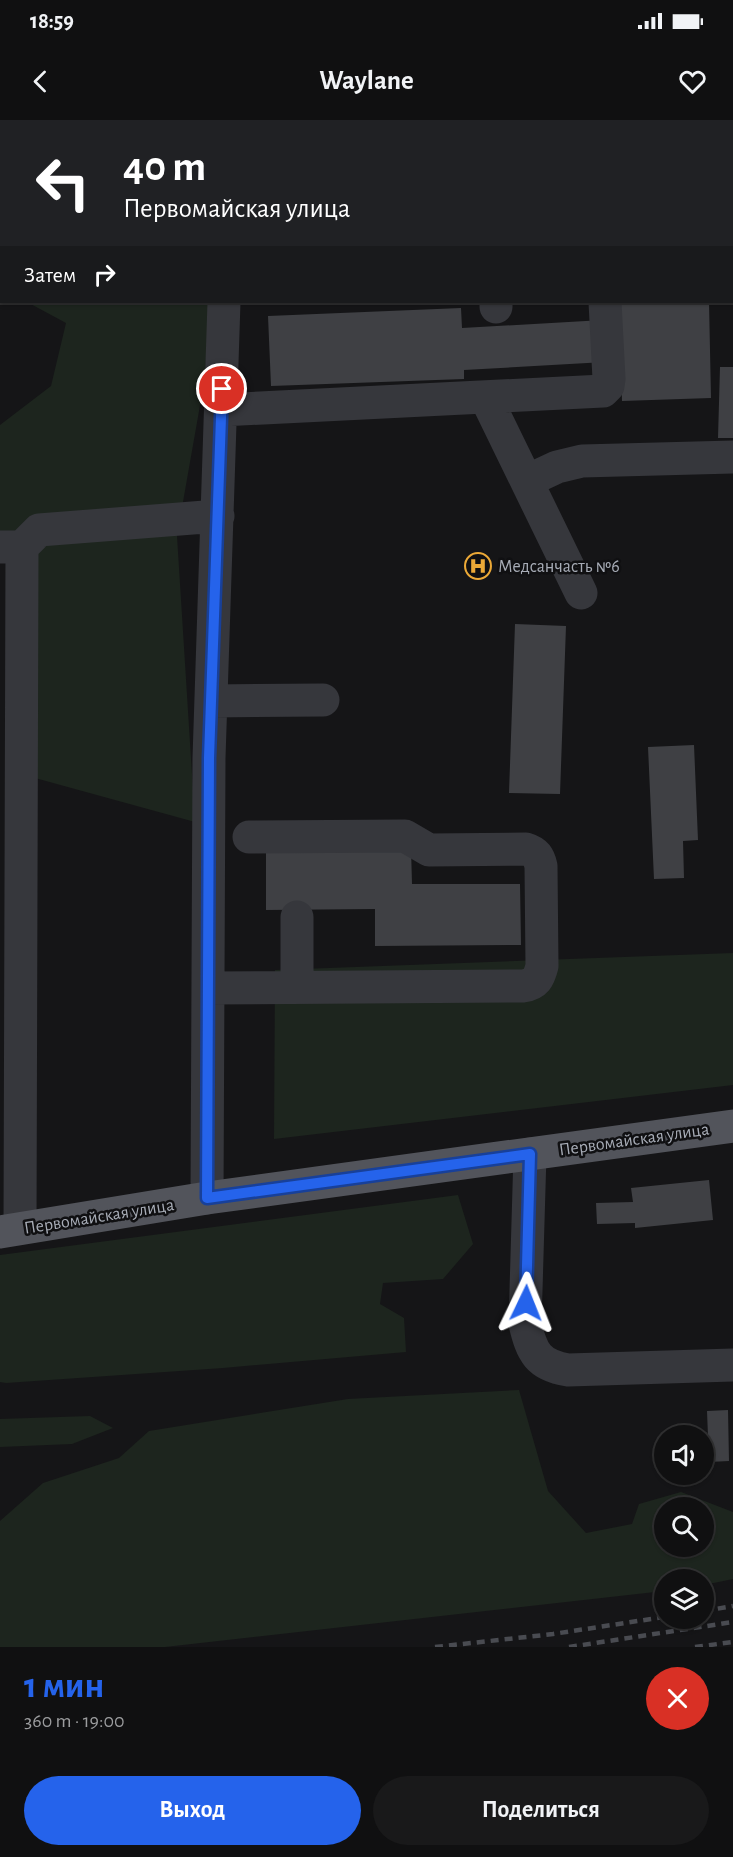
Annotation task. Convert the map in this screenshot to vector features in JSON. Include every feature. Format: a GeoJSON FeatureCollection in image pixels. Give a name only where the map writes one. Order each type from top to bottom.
{"type":"FeatureCollection","features":[{"type":"Feature","properties":{"kind":"main road","name":"Первомайская улица"},"geometry":{"type":"LineString","coordinates":[[10,1230],[207,1198],[733,1126]]}},
{"type":"Feature","properties":{"kind":"street"},"geometry":{"type":"LineString","coordinates":[[207,1198],[209,758],[224,303]]}},
{"type":"Feature","properties":{"kind":"street"},"geometry":{"type":"LineString","coordinates":[[221,410],[603,391],[608,386],[609,379],[605,303]]}},
{"type":"Feature","properties":{"kind":"street"},"geometry":{"type":"LineString","coordinates":[[486,398],[580,594]]}},
{"type":"Feature","properties":{"kind":"street"},"geometry":{"type":"LineString","coordinates":[[527,481],[557,467],[582,461],[733,457]]}},
{"type":"Feature","properties":{"kind":"street"},"geometry":{"type":"LineString","coordinates":[[10,1230],[11,547],[39,530],[218,516]]}},
{"type":"Feature","properties":{"kind":"street"},"geometry":{"type":"LineString","coordinates":[[211,701],[323,700]]}},
{"type":"Feature","properties":{"kind":"street"},"geometry":{"type":"LineString","coordinates":[[208,988],[532,984],[539,978],[542,966],[539,859],[535,852],[526,849],[429,850],[405,836],[249,837]]}},
{"type":"Feature","properties":{"kind":"street"},"geometry":{"type":"LineString","coordinates":[[297,917],[297,987]]}},
{"type":"Feature","properties":{"kind":"street"},"geometry":{"type":"LineString","coordinates":[[530,1154],[525,1324],[530,1344],[539,1359],[552,1368],[568,1370],[733,1365]]}},
{"type":"Feature","properties":{"kind":"shaded area"},"geometry":{"type":"Polygon","coordinates":[[[29,303],[209,303],[205,377],[177,536],[195,822],[35,778],[25,568],[0,534],[0,425],[51,386],[66,323],[29,303]]]}},
{"type":"Feature","properties":{"kind":"shaded area"},"geometry":{"type":"Polygon","coordinates":[[[733,953],[733,1085],[274,1139],[275,970],[733,953]]]}},
{"type":"Feature","properties":{"kind":"shaded area"},"geometry":{"type":"Polygon","coordinates":[[[458,1195],[473,1244],[443,1279],[383,1283],[380,1304],[404,1318],[406,1352],[223,1368],[0,1382],[0,1255],[458,1195]]]}},
{"type":"Feature","properties":{"kind":"shaded area"},"geometry":{"type":"Polygon","coordinates":[[[519,1390],[548,1491],[586,1533],[632,1524],[639,1504],[654,1500],[654,1557],[714,1557],[714,1505],[733,1512],[733,1579],[714,1583],[714,1569],[654,1569],[654,1592],[165,1647],[0,1647],[0,1521],[43,1483],[119,1458],[149,1431],[348,1399],[519,1390]]]}},
{"type":"Feature","properties":{"kind":"shaded area"},"geometry":{"type":"Polygon","coordinates":[[[90,1416],[113,1428],[72,1444],[0,1447],[0,1419],[90,1416]]]}},
{"type":"Feature","properties":{"kind":"shaded area"},"geometry":{"type":"Polygon","coordinates":[[[681,1492],[694,1497],[664,1497],[681,1492]]]}},
{"type":"Feature","properties":{"kind":"building"},"geometry":{"type":"Polygon","coordinates":[[[619,303],[709,303],[711,398],[622,401],[619,303]]]}},
{"type":"Feature","properties":{"kind":"building"},"geometry":{"type":"Polygon","coordinates":[[[461,308],[462,328],[603,320],[605,362],[464,370],[464,379],[271,386],[268,316],[461,308]]]}},
{"type":"Feature","properties":{"kind":"building"},"geometry":{"type":"Polygon","coordinates":[[[720,367],[733,367],[733,438],[718,438],[720,367]]]}},
{"type":"Feature","properties":{"kind":"building"},"geometry":{"type":"Polygon","coordinates":[[[515,624],[566,626],[560,794],[509,793],[515,624]]]}},
{"type":"Feature","properties":{"kind":"building"},"geometry":{"type":"Polygon","coordinates":[[[694,745],[698,840],[683,841],[684,878],[654,879],[648,747],[694,745]]]}},
{"type":"Feature","properties":{"kind":"building"},"geometry":{"type":"Polygon","coordinates":[[[411,848],[412,884],[520,884],[521,945],[375,946],[375,909],[266,910],[266,849],[411,848]]]}},
{"type":"Feature","properties":{"kind":"building"},"geometry":{"type":"Polygon","coordinates":[[[709,1180],[713,1220],[635,1228],[635,1223],[597,1224],[596,1203],[633,1202],[631,1188],[709,1180]]]}},
{"type":"Feature","properties":{"kind":"building"},"geometry":{"type":"Polygon","coordinates":[[[728,1410],[729,1461],[714,1462],[714,1425],[708,1425],[707,1411],[728,1410]]]}},
{"type":"Feature","properties":{"kind":"railway"},"geometry":{"type":"LineString","coordinates":[[714,1609],[733,1606]]}},
{"type":"Feature","properties":{"kind":"railway"},"geometry":{"type":"LineString","coordinates":[[435,1647],[553,1634],[654,1619]]}},
{"type":"Feature","properties":{"kind":"railway"},"geometry":{"type":"LineString","coordinates":[[569,1647],[733,1622]]}},
{"type":"Feature","properties":{"kind":"railway"},"geometry":{"type":"LineString","coordinates":[[695,1647],[733,1642]]}},
{"type":"Feature","properties":{"kind":"place","name":"Медсанчасть №6"},"geometry":{"type":"Point","coordinates":[478,566]}},
{"type":"Feature","properties":{"kind":"route"},"geometry":{"type":"LineString","coordinates":[[222,389],[209,758],[207,1198],[530,1154],[526,1303]]}}]}
